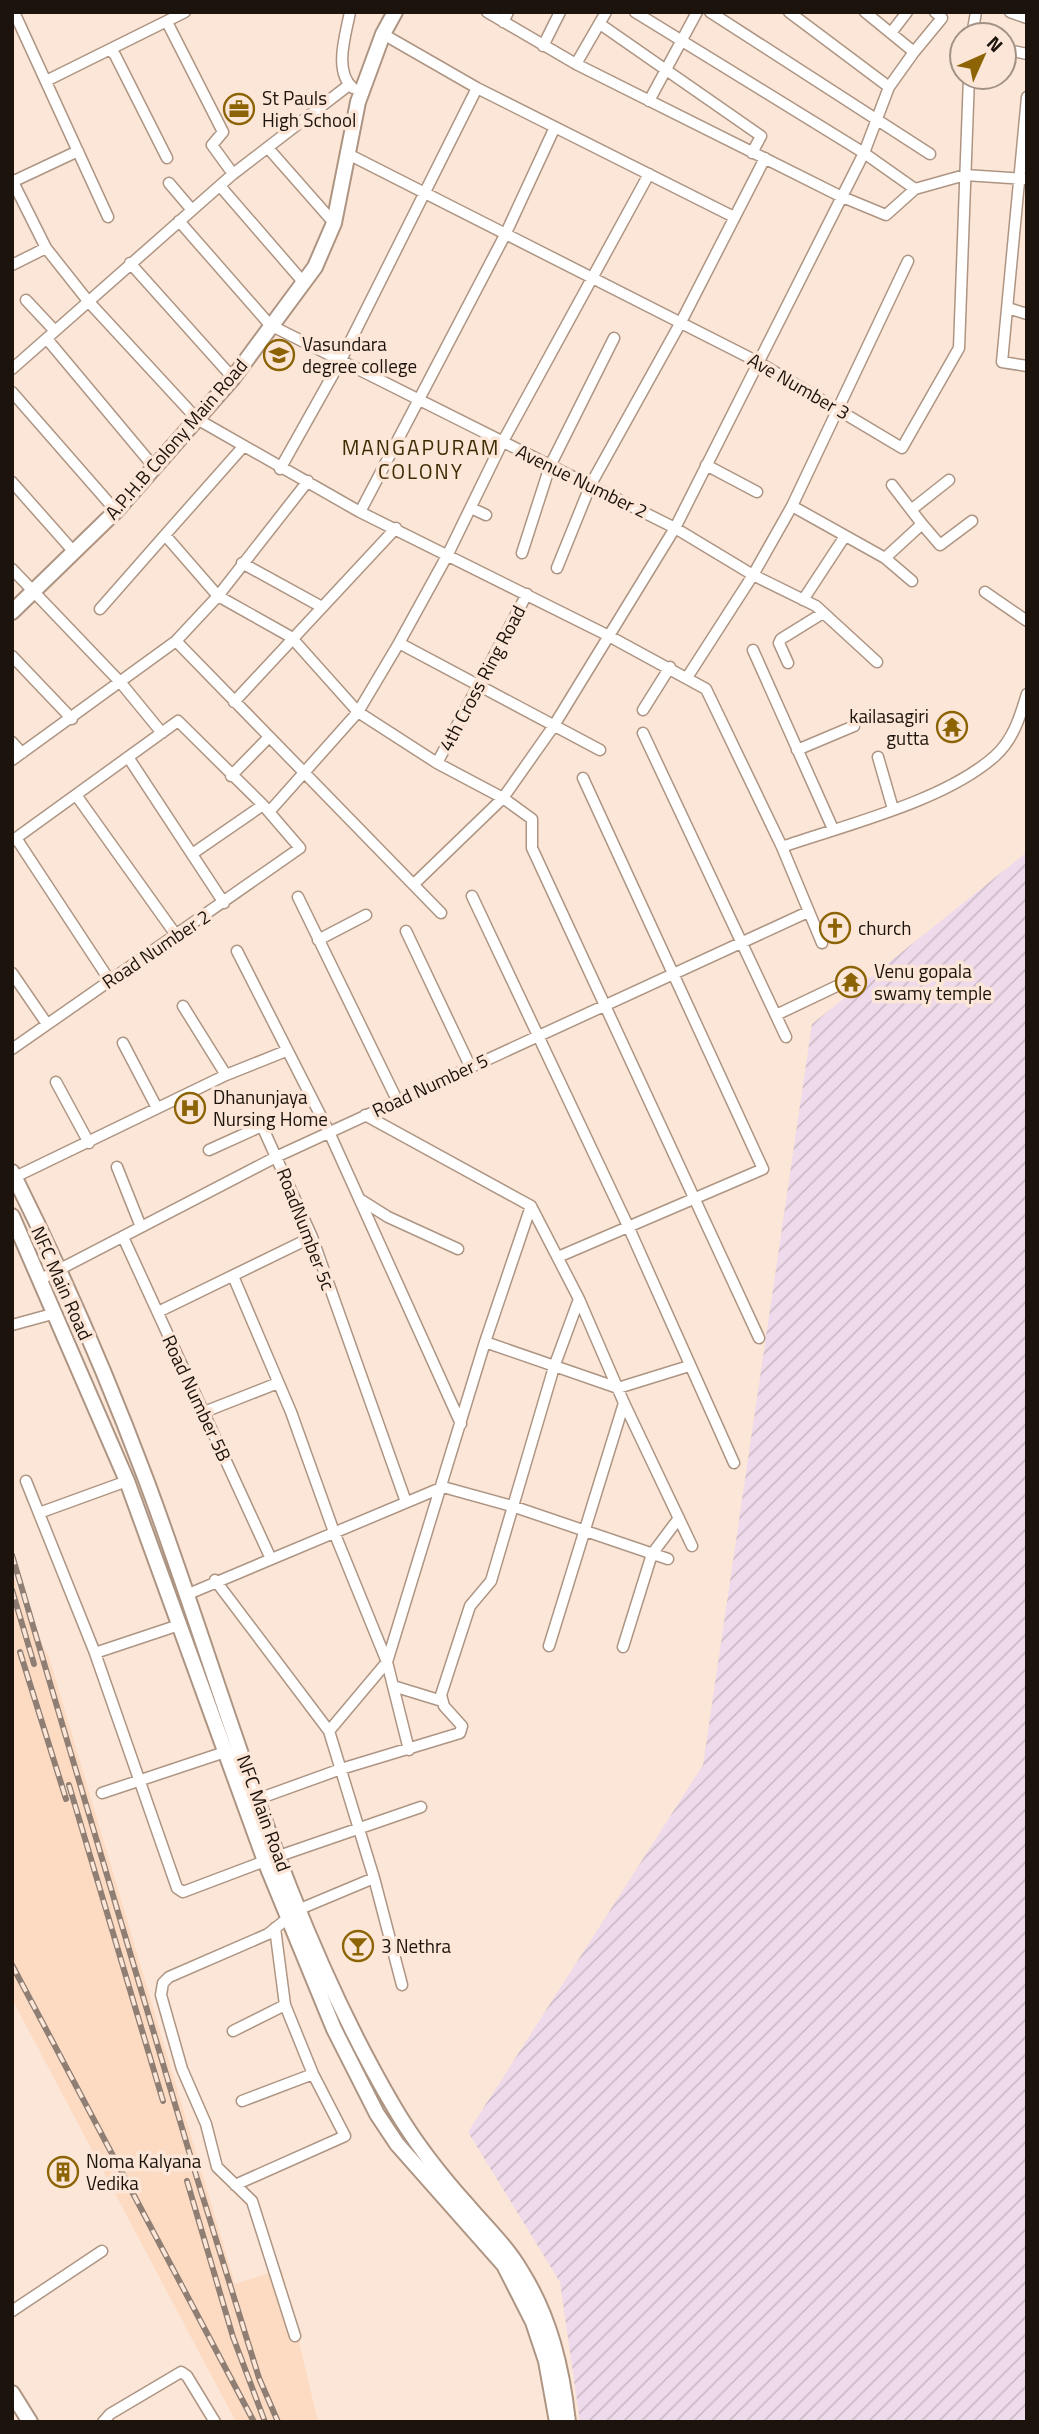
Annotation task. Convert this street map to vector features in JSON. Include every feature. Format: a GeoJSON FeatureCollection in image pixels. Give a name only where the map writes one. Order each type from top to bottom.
{"type":"FeatureCollection","features":[{"type":"Feature","properties":{"kind":"main road","name":"A.P.H.B Colony Main Road"},"geometry":{"type":"LineString","coordinates":[[12,612],[116,511],[233,378],[304,283],[324,251],[334,223],[361,95],[383,34],[395,12]]}},
{"type":"Feature","properties":{"kind":"main road","name":"NFC Main Road"},"geometry":{"type":"LineString","coordinates":[[14,1175],[145,1476],[279,1856],[350,2025],[409,2132],[504,2246],[532,2290],[543,2312],[558,2358],[568,2422]]}},
{"type":"Feature","properties":{"kind":"main road","name":"NFC Main Road"},"geometry":{"type":"LineString","coordinates":[[12,1216],[127,1481],[265,1861],[334,2029],[377,2114],[412,2162],[505,2265],[523,2297],[546,2361],[557,2422]]}},
{"type":"Feature","properties":{"kind":"main road"},"geometry":{"type":"LineString","coordinates":[[197,1673],[212,1668]]}},
{"type":"Feature","properties":{"kind":"main road"},"geometry":{"type":"LineString","coordinates":[[12,2393],[30,2422]]}},
{"type":"Feature","properties":{"kind":"street"},"geometry":{"type":"LineString","coordinates":[[14,12],[108,217]]}},
{"type":"Feature","properties":{"kind":"street"},"geometry":{"type":"LineString","coordinates":[[46,81],[185,12]]}},
{"type":"Feature","properties":{"kind":"street"},"geometry":{"type":"LineString","coordinates":[[350,12],[341,60],[349,85],[361,95]]}},
{"type":"Feature","properties":{"kind":"street"},"geometry":{"type":"LineString","coordinates":[[487,12],[505,17],[543,46],[576,64],[840,196],[886,215],[915,189],[965,175],[1023,178]]}},
{"type":"Feature","properties":{"kind":"street"},"geometry":{"type":"LineString","coordinates":[[543,46],[560,12]]}},
{"type":"Feature","properties":{"kind":"street"},"geometry":{"type":"LineString","coordinates":[[576,64],[606,12]]}},
{"type":"Feature","properties":{"kind":"street"},"geometry":{"type":"LineString","coordinates":[[635,12],[864,153],[915,189]]}},
{"type":"Feature","properties":{"kind":"street"},"geometry":{"type":"LineString","coordinates":[[649,101],[696,12]]}},
{"type":"Feature","properties":{"kind":"street"},"geometry":{"type":"LineString","coordinates":[[710,12],[930,154]]}},
{"type":"Feature","properties":{"kind":"street"},"geometry":{"type":"LineString","coordinates":[[789,12],[889,87]]}},
{"type":"Feature","properties":{"kind":"street"},"geometry":{"type":"LineString","coordinates":[[866,12],[914,52]]}},
{"type":"Feature","properties":{"kind":"street"},"geometry":{"type":"LineString","coordinates":[[891,33],[907,12]]}},
{"type":"Feature","properties":{"kind":"street"},"geometry":{"type":"LineString","coordinates":[[415,883],[503,798],[553,727],[675,527],[864,153],[889,87],[942,18],[935,12]]}},
{"type":"Feature","properties":{"kind":"street"},"geometry":{"type":"LineString","coordinates":[[1010,12],[1027,18]]}},
{"type":"Feature","properties":{"kind":"street"},"geometry":{"type":"LineString","coordinates":[[167,22],[223,132],[212,145],[233,174]]}},
{"type":"Feature","properties":{"kind":"street"},"geometry":{"type":"LineString","coordinates":[[600,24],[761,136],[752,153]]}},
{"type":"Feature","properties":{"kind":"street"},"geometry":{"type":"LineString","coordinates":[[383,34],[477,88],[734,217]]}},
{"type":"Feature","properties":{"kind":"street"},"geometry":{"type":"LineString","coordinates":[[110,50],[115,55],[167,159]]}},
{"type":"Feature","properties":{"kind":"street"},"geometry":{"type":"LineString","coordinates":[[12,369],[233,174],[349,85]]}},
{"type":"Feature","properties":{"kind":"street"},"geometry":{"type":"LineString","coordinates":[[280,469],[341,362],[477,88]]}},
{"type":"Feature","properties":{"kind":"street","name":"Ave Number 3"},"geometry":{"type":"LineString","coordinates":[[348,154],[758,362],[838,407],[902,448],[959,348],[968,91]]}},
{"type":"Feature","properties":{"kind":"street"},"geometry":{"type":"LineString","coordinates":[[1027,97],[1023,178],[1002,362],[1027,366]]}},
{"type":"Feature","properties":{"kind":"street"},"geometry":{"type":"LineString","coordinates":[[360,512],[506,233],[555,127]]}},
{"type":"Feature","properties":{"kind":"street"},"geometry":{"type":"LineString","coordinates":[[268,148],[334,223]]}},
{"type":"Feature","properties":{"kind":"street"},"geometry":{"type":"LineString","coordinates":[[78,151],[12,181],[46,248],[88,301],[197,419],[280,469],[308,481],[360,512],[688,676],[706,689],[782,847],[822,943]]}},
{"type":"Feature","properties":{"kind":"street"},"geometry":{"type":"LineString","coordinates":[[557,568],[591,484],[681,322],[765,158]]}},
{"type":"Feature","properties":{"kind":"street"},"geometry":{"type":"LineString","coordinates":[[192,853],[266,808],[304,774],[358,712],[448,554],[502,443],[649,174]]}},
{"type":"Feature","properties":{"kind":"street"},"geometry":{"type":"LineString","coordinates":[[169,183],[192,210]]}},
{"type":"Feature","properties":{"kind":"street"},"geometry":{"type":"LineString","coordinates":[[220,186],[304,283]]}},
{"type":"Feature","properties":{"kind":"street"},"geometry":{"type":"LineString","coordinates":[[178,221],[270,325]]}},
{"type":"Feature","properties":{"kind":"street"},"geometry":{"type":"LineString","coordinates":[[12,265],[46,248]]}},
{"type":"Feature","properties":{"kind":"street"},"geometry":{"type":"LineString","coordinates":[[688,676],[753,575],[792,506],[838,407],[876,334],[908,261]]}},
{"type":"Feature","properties":{"kind":"street"},"geometry":{"type":"LineString","coordinates":[[130,263],[233,378]]}},
{"type":"Feature","properties":{"kind":"street"},"geometry":{"type":"LineString","coordinates":[[26,300],[154,467]]}},
{"type":"Feature","properties":{"kind":"street"},"geometry":{"type":"LineString","coordinates":[[1008,308],[1027,314]]}},
{"type":"Feature","properties":{"kind":"street","name":"Avenue Number 2"},"geometry":{"type":"LineString","coordinates":[[270,325],[675,527],[753,575],[823,613],[877,662]]}},
{"type":"Feature","properties":{"kind":"street"},"geometry":{"type":"LineString","coordinates":[[522,553],[550,466],[614,338]]}},
{"type":"Feature","properties":{"kind":"street"},"geometry":{"type":"LineString","coordinates":[[12,392],[116,511]]}},
{"type":"Feature","properties":{"kind":"street"},"geometry":{"type":"LineString","coordinates":[[100,609],[242,447]]}},
{"type":"Feature","properties":{"kind":"street"},"geometry":{"type":"LineString","coordinates":[[706,465],[757,492]]}},
{"type":"Feature","properties":{"kind":"street"},"geometry":{"type":"LineString","coordinates":[[911,510],[949,480]]}},
{"type":"Feature","properties":{"kind":"street"},"geometry":{"type":"LineString","coordinates":[[12,760],[176,641],[218,596],[308,481]]}},
{"type":"Feature","properties":{"kind":"street"},"geometry":{"type":"LineString","coordinates":[[12,482],[74,552]]}},
{"type":"Feature","properties":{"kind":"street"},"geometry":{"type":"LineString","coordinates":[[892,485],[940,545],[972,521]]}},
{"type":"Feature","properties":{"kind":"street"},"geometry":{"type":"LineString","coordinates":[[792,506],[885,558],[912,581]]}},
{"type":"Feature","properties":{"kind":"street"},"geometry":{"type":"LineString","coordinates":[[471,508],[486,515]]}},
{"type":"Feature","properties":{"kind":"street"},"geometry":{"type":"LineString","coordinates":[[885,558],[922,524]]}},
{"type":"Feature","properties":{"kind":"street"},"geometry":{"type":"LineString","coordinates":[[233,702],[320,606],[396,528]]}},
{"type":"Feature","properties":{"kind":"street"},"geometry":{"type":"LineString","coordinates":[[165,535],[218,596],[291,637],[358,712],[437,763],[503,798],[534,822],[532,848],[759,1338]]}},
{"type":"Feature","properties":{"kind":"street"},"geometry":{"type":"LineString","coordinates":[[803,600],[845,536]]}},
{"type":"Feature","properties":{"kind":"street"},"geometry":{"type":"LineString","coordinates":[[242,564],[320,606]]}},
{"type":"Feature","properties":{"kind":"street"},"geometry":{"type":"LineString","coordinates":[[12,569],[121,683],[162,733]]}},
{"type":"Feature","properties":{"kind":"street"},"geometry":{"type":"LineString","coordinates":[[985,592],[1027,621]]}},
{"type":"Feature","properties":{"kind":"street","name":"4th Cross Ring Road"},"geometry":{"type":"LineString","coordinates":[[437,763],[527,594]]}},
{"type":"Feature","properties":{"kind":"street"},"geometry":{"type":"LineString","coordinates":[[788,663],[779,643],[781,639],[823,613]]}},
{"type":"Feature","properties":{"kind":"street"},"geometry":{"type":"LineString","coordinates":[[176,641],[304,774],[415,883],[441,914]]}},
{"type":"Feature","properties":{"kind":"street"},"geometry":{"type":"LineString","coordinates":[[399,643],[600,750]]}},
{"type":"Feature","properties":{"kind":"street"},"geometry":{"type":"LineString","coordinates":[[753,650],[833,829]]}},
{"type":"Feature","properties":{"kind":"street"},"geometry":{"type":"LineString","coordinates":[[12,656],[72,719]]}},
{"type":"Feature","properties":{"kind":"street"},"geometry":{"type":"LineString","coordinates":[[643,709],[670,667]]}},
{"type":"Feature","properties":{"kind":"street"},"geometry":{"type":"LineString","coordinates":[[782,847],[893,808],[951,784],[996,755],[1013,732],[1027,695]]}},
{"type":"Feature","properties":{"kind":"street"},"geometry":{"type":"LineString","coordinates":[[110,981],[14,839],[178,721],[266,808]]}},
{"type":"Feature","properties":{"kind":"street"},"geometry":{"type":"LineString","coordinates":[[797,750],[855,726]]}},
{"type":"Feature","properties":{"kind":"street"},"geometry":{"type":"LineString","coordinates":[[643,733],[786,1037]]}},
{"type":"Feature","properties":{"kind":"street"},"geometry":{"type":"LineString","coordinates":[[231,776],[268,737]]}},
{"type":"Feature","properties":{"kind":"street"},"geometry":{"type":"LineString","coordinates":[[12,742],[22,753]]}},
{"type":"Feature","properties":{"kind":"street"},"geometry":{"type":"LineString","coordinates":[[128,757],[224,903]]}},
{"type":"Feature","properties":{"kind":"street"},"geometry":{"type":"LineString","coordinates":[[878,757],[893,808]]}},
{"type":"Feature","properties":{"kind":"street"},"geometry":{"type":"LineString","coordinates":[[558,1257],[763,1169],[583,778]]}},
{"type":"Feature","properties":{"kind":"street"},"geometry":{"type":"LineString","coordinates":[[76,795],[176,935]]}},
{"type":"Feature","properties":{"kind":"street","name":"Road Number 2"},"geometry":{"type":"LineString","coordinates":[[12,1049],[300,848],[266,808]]}},
{"type":"Feature","properties":{"kind":"street"},"geometry":{"type":"LineString","coordinates":[[472,895],[536,1036],[628,1226],[734,1462]]}},
{"type":"Feature","properties":{"kind":"street"},"geometry":{"type":"LineString","coordinates":[[298,897],[397,1100]]}},
{"type":"Feature","properties":{"kind":"street","name":"Road Number 5"},"geometry":{"type":"LineString","coordinates":[[41,1279],[278,1156],[808,912]]}},
{"type":"Feature","properties":{"kind":"street"},"geometry":{"type":"LineString","coordinates":[[318,940],[366,915]]}},
{"type":"Feature","properties":{"kind":"street"},"geometry":{"type":"LineString","coordinates":[[406,931],[470,1066]]}},
{"type":"Feature","properties":{"kind":"street"},"geometry":{"type":"LineString","coordinates":[[237,951],[286,1051],[330,1132],[461,1424]]}},
{"type":"Feature","properties":{"kind":"street"},"geometry":{"type":"LineString","coordinates":[[12,972],[47,1024]]}},
{"type":"Feature","properties":{"kind":"street"},"geometry":{"type":"LineString","coordinates":[[776,1015],[836,986]]}},
{"type":"Feature","properties":{"kind":"street"},"geometry":{"type":"LineString","coordinates":[[183,1006],[226,1075]]}},
{"type":"Feature","properties":{"kind":"street"},"geometry":{"type":"LineString","coordinates":[[123,1043],[157,1108]]}},
{"type":"Feature","properties":{"kind":"street"},"geometry":{"type":"LineString","coordinates":[[14,1175],[89,1143],[226,1075],[286,1051]]}},
{"type":"Feature","properties":{"kind":"street"},"geometry":{"type":"LineString","coordinates":[[56,1082],[89,1143]]}},
{"type":"Feature","properties":{"kind":"street"},"geometry":{"type":"LineString","coordinates":[[365,1115],[531,1206],[579,1299],[624,1403],[692,1546]]}},
{"type":"Feature","properties":{"kind":"street","name":"RoadNumber 5c"},"geometry":{"type":"LineString","coordinates":[[209,1150],[262,1126],[278,1156],[312,1237],[364,1390],[406,1502]]}},
{"type":"Feature","properties":{"kind":"street"},"geometry":{"type":"LineString","coordinates":[[117,1167],[141,1227]]}},
{"type":"Feature","properties":{"kind":"street"},"geometry":{"type":"LineString","coordinates":[[360,1200],[388,1217],[458,1249]]}},
{"type":"Feature","properties":{"kind":"street"},"geometry":{"type":"LineString","coordinates":[[329,1731],[387,1661],[443,1487],[485,1342],[531,1206]]}},
{"type":"Feature","properties":{"kind":"street","name":"Road Number 5B"},"geometry":{"type":"LineString","coordinates":[[123,1237],[271,1559]]}},
{"type":"Feature","properties":{"kind":"street"},"geometry":{"type":"LineString","coordinates":[[158,1312],[312,1237]]}},
{"type":"Feature","properties":{"kind":"street"},"geometry":{"type":"LineString","coordinates":[[233,1276],[387,1661],[409,1750]]}},
{"type":"Feature","properties":{"kind":"street"},"geometry":{"type":"LineString","coordinates":[[442,1701],[470,1606],[491,1581],[554,1367],[579,1299]]}},
{"type":"Feature","properties":{"kind":"street"},"geometry":{"type":"LineString","coordinates":[[12,1325],[56,1313]]}},
{"type":"Feature","properties":{"kind":"street"},"geometry":{"type":"LineString","coordinates":[[485,1342],[618,1388],[689,1366]]}},
{"type":"Feature","properties":{"kind":"street"},"geometry":{"type":"LineString","coordinates":[[204,1412],[278,1383]]}},
{"type":"Feature","properties":{"kind":"street"},"geometry":{"type":"LineString","coordinates":[[549,1646],[624,1403]]}},
{"type":"Feature","properties":{"kind":"street"},"geometry":{"type":"LineString","coordinates":[[26,1481],[95,1653],[179,1891],[265,1861]]}},
{"type":"Feature","properties":{"kind":"street"},"geometry":{"type":"LineString","coordinates":[[39,1513],[127,1481]]}},
{"type":"Feature","properties":{"kind":"street"},"geometry":{"type":"LineString","coordinates":[[186,1595],[215,1580],[443,1487],[512,1506],[668,1559]]}},
{"type":"Feature","properties":{"kind":"street"},"geometry":{"type":"LineString","coordinates":[[623,1647],[652,1554],[679,1518]]}},
{"type":"Feature","properties":{"kind":"street"},"geometry":{"type":"LineString","coordinates":[[215,1580],[329,1731],[374,1878],[402,1985]]}},
{"type":"Feature","properties":{"kind":"street"},"geometry":{"type":"LineString","coordinates":[[95,1653],[179,1625]]}},
{"type":"Feature","properties":{"kind":"street"},"geometry":{"type":"LineString","coordinates":[[258,1799],[341,1769],[460,1733],[462,1727],[442,1701],[393,1686]]}},
{"type":"Feature","properties":{"kind":"street"},"geometry":{"type":"LineString","coordinates":[[102,1793],[139,1778],[225,1752]]}},
{"type":"Feature","properties":{"kind":"street"},"geometry":{"type":"LineString","coordinates":[[279,1856],[421,1807]]}},
{"type":"Feature","properties":{"kind":"street"},"geometry":{"type":"LineString","coordinates":[[300,1909],[374,1878]]}},
{"type":"Feature","properties":{"kind":"street"},"geometry":{"type":"LineString","coordinates":[[288,1918],[275,1928],[169,1978],[163,1983],[161,1995],[182,2069],[206,2124],[217,2167],[252,2200],[295,2336]]}},
{"type":"Feature","properties":{"kind":"street"},"geometry":{"type":"LineString","coordinates":[[235,2185],[345,2136],[313,2074],[285,2005],[275,1928]]}},
{"type":"Feature","properties":{"kind":"street"},"geometry":{"type":"LineString","coordinates":[[233,2031],[285,2005]]}},
{"type":"Feature","properties":{"kind":"street"},"geometry":{"type":"LineString","coordinates":[[242,2101],[313,2074]]}},
{"type":"Feature","properties":{"kind":"street"},"geometry":{"type":"LineString","coordinates":[[12,2311],[102,2251]]}},
{"type":"Feature","properties":{"kind":"street"},"geometry":{"type":"LineString","coordinates":[[103,2422],[110,2414],[181,2372],[187,2376],[215,2422]]}},
{"type":"Feature","properties":{"kind":"shaded area"},"geometry":{"type":"Polygon","coordinates":[[[1027,852],[1027,2422],[580,2422],[560,2282],[468,2132],[703,1765],[812,1024],[1027,852]]]}},
{"type":"Feature","properties":{"kind":"shaded area"},"geometry":{"type":"Polygon","coordinates":[[[12,1571],[26,1614],[49,1657],[235,2284],[282,2269],[318,2422],[236,2422],[12,1999],[12,1571]]]}},
{"type":"Feature","properties":{"kind":"railway"},"geometry":{"type":"LineString","coordinates":[[12,1555],[196,2175],[259,2378],[278,2422]]}},
{"type":"Feature","properties":{"kind":"railway"},"geometry":{"type":"LineString","coordinates":[[12,1590],[34,1664]]}},
{"type":"Feature","properties":{"kind":"railway"},"geometry":{"type":"LineString","coordinates":[[20,1652],[66,1799]]}},
{"type":"Feature","properties":{"kind":"railway"},"geometry":{"type":"LineString","coordinates":[[69,1785],[163,2101]]}},
{"type":"Feature","properties":{"kind":"railway"},"geometry":{"type":"LineString","coordinates":[[12,1965],[254,2422]]}},
{"type":"Feature","properties":{"kind":"railway"},"geometry":{"type":"LineString","coordinates":[[187,2181],[233,2337],[265,2422]]}},
{"type":"Feature","properties":{"kind":"place","name":"St Pauls High School"},"geometry":{"type":"Point","coordinates":[239,109]}},
{"type":"Feature","properties":{"kind":"place","name":"Vasundara degree college"},"geometry":{"type":"Point","coordinates":[279,355]}},
{"type":"Feature","properties":{"kind":"place","name":"kailasagiri gutta"},"geometry":{"type":"Point","coordinates":[952,727]}},
{"type":"Feature","properties":{"kind":"place","name":"church"},"geometry":{"type":"Point","coordinates":[835,928]}},
{"type":"Feature","properties":{"kind":"place","name":"Venu gopala swamy temple"},"geometry":{"type":"Point","coordinates":[851,982]}},
{"type":"Feature","properties":{"kind":"place","name":"Dhanunjaya Nursing Home"},"geometry":{"type":"Point","coordinates":[190,1108]}},
{"type":"Feature","properties":{"kind":"place","name":"3 Nethra"},"geometry":{"type":"Point","coordinates":[358,1946]}},
{"type":"Feature","properties":{"kind":"place","name":"Noma Kalyana Vedika"},"geometry":{"type":"Point","coordinates":[63,2172]}},
{"type":"Feature","properties":{"kind":"district","name":"MANGAPURAM COLONY"},"geometry":{"type":"Point","coordinates":[421,460]}}]}
